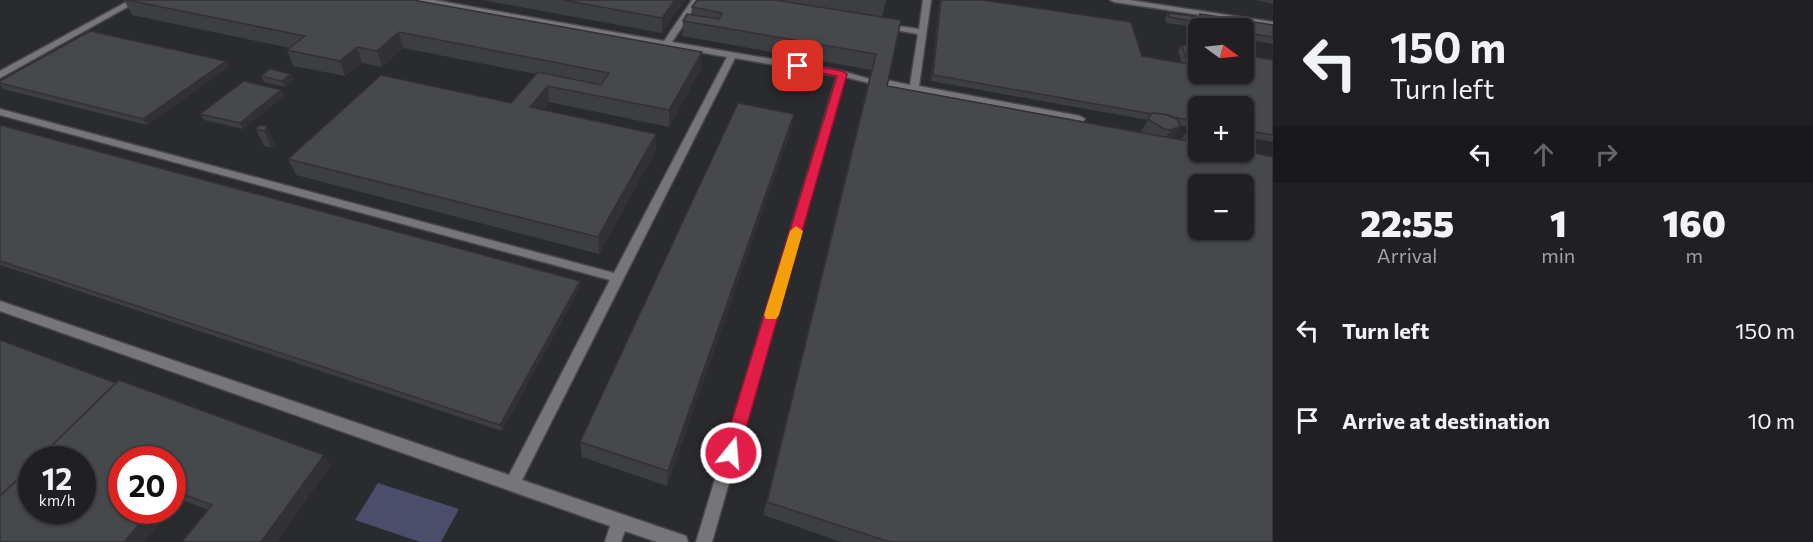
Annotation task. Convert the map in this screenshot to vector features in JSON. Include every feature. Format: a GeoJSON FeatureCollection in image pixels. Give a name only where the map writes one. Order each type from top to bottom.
{"type":"FeatureCollection","features":[{"type":"Feature","properties":{"kind":"lane"},"geometry":{"type":"LineString","coordinates":[[0,75],[136,0]]}},
{"type":"Feature","properties":{"kind":"lane"},"geometry":{"type":"LineString","coordinates":[[421,0],[869,80]]}},
{"type":"Feature","properties":{"kind":"lane"},"geometry":{"type":"LineString","coordinates":[[667,43],[696,0]]}},
{"type":"Feature","properties":{"kind":"lane"},"geometry":{"type":"LineString","coordinates":[[914,88],[927,0]]}},
{"type":"Feature","properties":{"kind":"lane"},"geometry":{"type":"LineString","coordinates":[[1114,0],[1273,24]]}},
{"type":"Feature","properties":{"kind":"lane"},"geometry":{"type":"LineString","coordinates":[[875,25],[922,32]]}},
{"type":"Feature","properties":{"kind":"lane"},"geometry":{"type":"LineString","coordinates":[[512,484],[732,55]]}},
{"type":"Feature","properties":{"kind":"lane"},"geometry":{"type":"LineString","coordinates":[[704,542],[842,74]]}},
{"type":"Feature","properties":{"kind":"lane"},"geometry":{"type":"LineString","coordinates":[[886,83],[1080,119]]}},
{"type":"Feature","properties":{"kind":"lane"},"geometry":{"type":"LineString","coordinates":[[0,112],[618,278]]}},
{"type":"Feature","properties":{"kind":"lane"},"geometry":{"type":"LineString","coordinates":[[0,306],[680,542]]}},
{"type":"Feature","properties":{"kind":"lane"},"geometry":{"type":"LineString","coordinates":[[613,542],[620,521]]}},
{"type":"Feature","properties":{"kind":"shaded area"},"geometry":{"type":"Polygon","coordinates":[[[378,483],[459,509],[441,542],[420,542],[355,520],[378,483]]]}},
{"type":"Feature","properties":{"kind":"building"},"geometry":{"type":"Polygon","coordinates":[[[127,0],[413,0],[702,52],[669,110],[548,86],[530,107],[656,134],[598,237],[288,159],[381,75],[511,103],[538,72],[601,85],[609,73],[399,32],[377,51],[357,47],[340,61],[287,50],[305,36],[127,0]]]}},
{"type":"Feature","properties":{"kind":"building"},"geometry":{"type":"Polygon","coordinates":[[[563,0],[675,0],[662,18],[563,0]]]}},
{"type":"Feature","properties":{"kind":"building"},"geometry":{"type":"Polygon","coordinates":[[[697,0],[775,0],[901,20],[887,86],[1188,141],[1188,162],[1254,162],[1254,153],[1273,157],[1273,542],[890,542],[767,502],[876,54],[683,21],[687,14],[719,19],[722,13],[692,7],[697,0]]]}},
{"type":"Feature","properties":{"kind":"building"},"geometry":{"type":"Polygon","coordinates":[[[941,0],[982,0],[1131,22],[1142,56],[1188,64],[1188,84],[1254,84],[1254,57],[1273,60],[1273,135],[1254,132],[1254,96],[1188,96],[1188,120],[933,75],[941,0]]]}},
{"type":"Feature","properties":{"kind":"building"},"geometry":{"type":"Polygon","coordinates":[[[1168,13],[1192,16],[1192,18],[1188,18],[1188,20],[1169,17],[1168,13]]]}},
{"type":"Feature","properties":{"kind":"building"},"geometry":{"type":"Polygon","coordinates":[[[1200,14],[1227,18],[1202,18],[1200,14]]]}},
{"type":"Feature","properties":{"kind":"building"},"geometry":{"type":"Polygon","coordinates":[[[1254,22],[1273,25],[1273,37],[1254,34],[1254,22]]]}},
{"type":"Feature","properties":{"kind":"building"},"geometry":{"type":"Polygon","coordinates":[[[90,31],[226,61],[143,119],[0,83],[90,31]]]}},
{"type":"Feature","properties":{"kind":"building"},"geometry":{"type":"Polygon","coordinates":[[[1182,45],[1188,46],[1188,64],[1182,45]]]}},
{"type":"Feature","properties":{"kind":"building"},"geometry":{"type":"Polygon","coordinates":[[[270,69],[291,74],[282,81],[261,76],[270,69]]]}},
{"type":"Feature","properties":{"kind":"building"},"geometry":{"type":"Polygon","coordinates":[[[244,81],[281,90],[240,123],[200,114],[244,81]]]}},
{"type":"Feature","properties":{"kind":"building"},"geometry":{"type":"Polygon","coordinates":[[[738,103],[794,114],[668,471],[580,442],[738,103]]]}},
{"type":"Feature","properties":{"kind":"building"},"geometry":{"type":"Polygon","coordinates":[[[1152,113],[1164,114],[1177,119],[1180,126],[1171,130],[1164,129],[1148,119],[1152,113]]]}},
{"type":"Feature","properties":{"kind":"building"},"geometry":{"type":"Polygon","coordinates":[[[0,125],[580,281],[500,425],[0,261],[0,125]]]}},
{"type":"Feature","properties":{"kind":"building"},"geometry":{"type":"Polygon","coordinates":[[[265,125],[267,128],[264,131],[256,129],[259,126],[265,125]]]}},
{"type":"Feature","properties":{"kind":"building"},"geometry":{"type":"Polygon","coordinates":[[[0,340],[116,383],[51,446],[18,446],[18,479],[0,496],[0,340]]]}},
{"type":"Feature","properties":{"kind":"building"},"geometry":{"type":"Polygon","coordinates":[[[119,380],[324,455],[261,542],[182,542],[212,505],[186,495],[186,446],[108,446],[108,524],[139,524],[124,542],[0,542],[0,496],[18,479],[18,524],[96,524],[96,446],[51,446],[119,380]]]}},
{"type":"Feature","properties":{"kind":"slow traffic"},"geometry":{"type":"LineString","coordinates":[[771,315],[796,231]]}},
{"type":"Feature","properties":{"kind":"route"},"geometry":{"type":"LineString","coordinates":[[731,453],[842,74],[798,66]]}}]}
